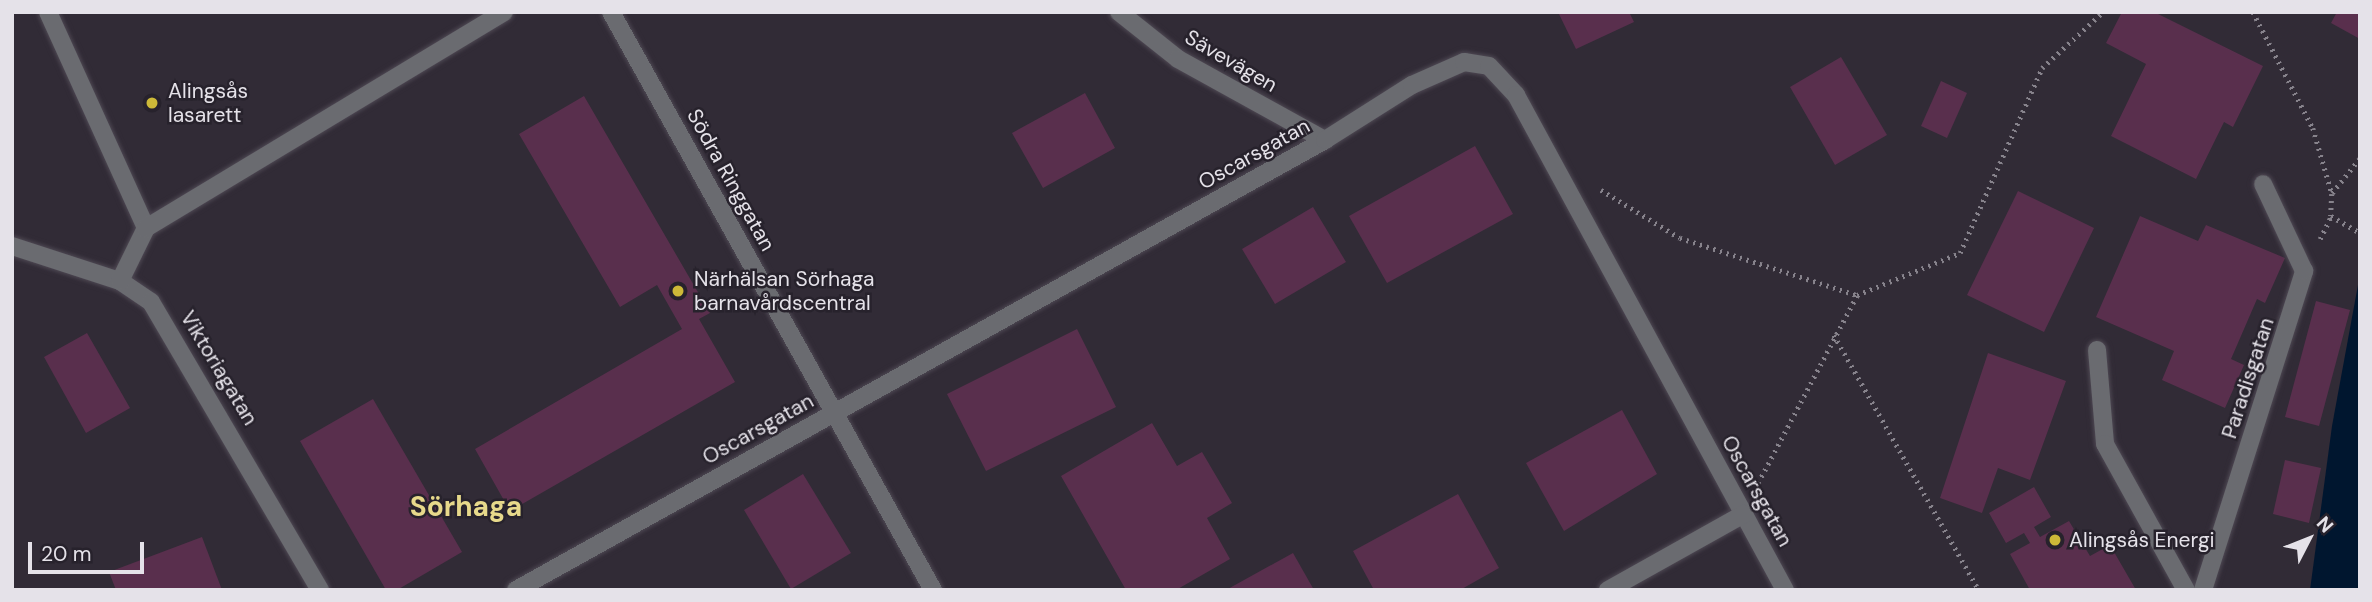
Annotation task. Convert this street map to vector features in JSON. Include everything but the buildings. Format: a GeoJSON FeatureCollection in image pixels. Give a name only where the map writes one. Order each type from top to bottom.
{"type":"FeatureCollection","features":[{"type":"Feature","properties":{"kind":"street"},"geometry":{"type":"LineString","coordinates":[[48,12],[146,228]]}},
{"type":"Feature","properties":{"kind":"street"},"geometry":{"type":"LineString","coordinates":[[120,281],[146,228],[504,12]]}},
{"type":"Feature","properties":{"kind":"street","name":"Södra Ringgatan"},"geometry":{"type":"LineString","coordinates":[[611,12],[933,590]]}},
{"type":"Feature","properties":{"kind":"street","name":"Sävevägen"},"geometry":{"type":"LineString","coordinates":[[1119,12],[1178,59],[1325,140]]}},
{"type":"Feature","properties":{"kind":"street","name":"Oscarsgatan"},"geometry":{"type":"LineString","coordinates":[[516,590],[1325,140],[1412,85],[1464,62],[1489,66],[1516,95],[1785,590]]}},
{"type":"Feature","properties":{"kind":"street","name":"Paradisgatan"},"geometry":{"type":"LineString","coordinates":[[2203,590],[2304,271],[2263,184]]}},
{"type":"Feature","properties":{"kind":"street","name":"Viktoriagatan"},"geometry":{"type":"LineString","coordinates":[[12,246],[120,281],[151,302],[178,340],[320,590]]}},
{"type":"Feature","properties":{"kind":"street"},"geometry":{"type":"LineString","coordinates":[[2097,350],[2105,444],[2186,590]]}},
{"type":"Feature","properties":{"kind":"street"},"geometry":{"type":"LineString","coordinates":[[1608,590],[1741,510]]}},
{"type":"Feature","properties":{"kind":"path"},"geometry":{"type":"LineString","coordinates":[[1741,510],[1788,432],[1834,335],[1857,295],[1960,253],[2042,68],[2103,12]]}},
{"type":"Feature","properties":{"kind":"path"},"geometry":{"type":"LineString","coordinates":[[2253,12],[2313,128],[2332,194],[2331,216],[2360,233]]}},
{"type":"Feature","properties":{"kind":"path"},"geometry":{"type":"LineString","coordinates":[[2332,194],[2360,159]]}},
{"type":"Feature","properties":{"kind":"path"},"geometry":{"type":"LineString","coordinates":[[1598,188],[1680,238],[1857,295]]}},
{"type":"Feature","properties":{"kind":"path"},"geometry":{"type":"LineString","coordinates":[[1834,335],[1979,590]]}},
{"type":"Feature","properties":{"kind":"water"},"geometry":{"type":"Polygon","coordinates":[[[2360,274],[2358,590],[2310,590],[2332,426],[2360,274]]]}},
{"type":"Feature","properties":{"kind":"place","name":"Alingsås lasarett"},"geometry":{"type":"Point","coordinates":[152,103]}},
{"type":"Feature","properties":{"kind":"place","name":"Närhälsan Sörhaga barnavårdscentral"},"geometry":{"type":"Point","coordinates":[678,291]}},
{"type":"Feature","properties":{"kind":"place","name":"Alingsås Energi"},"geometry":{"type":"Point","coordinates":[2055,540]}},
{"type":"Feature","properties":{"kind":"district","name":"Sörhaga"},"geometry":{"type":"Point","coordinates":[466,507]}}]}
